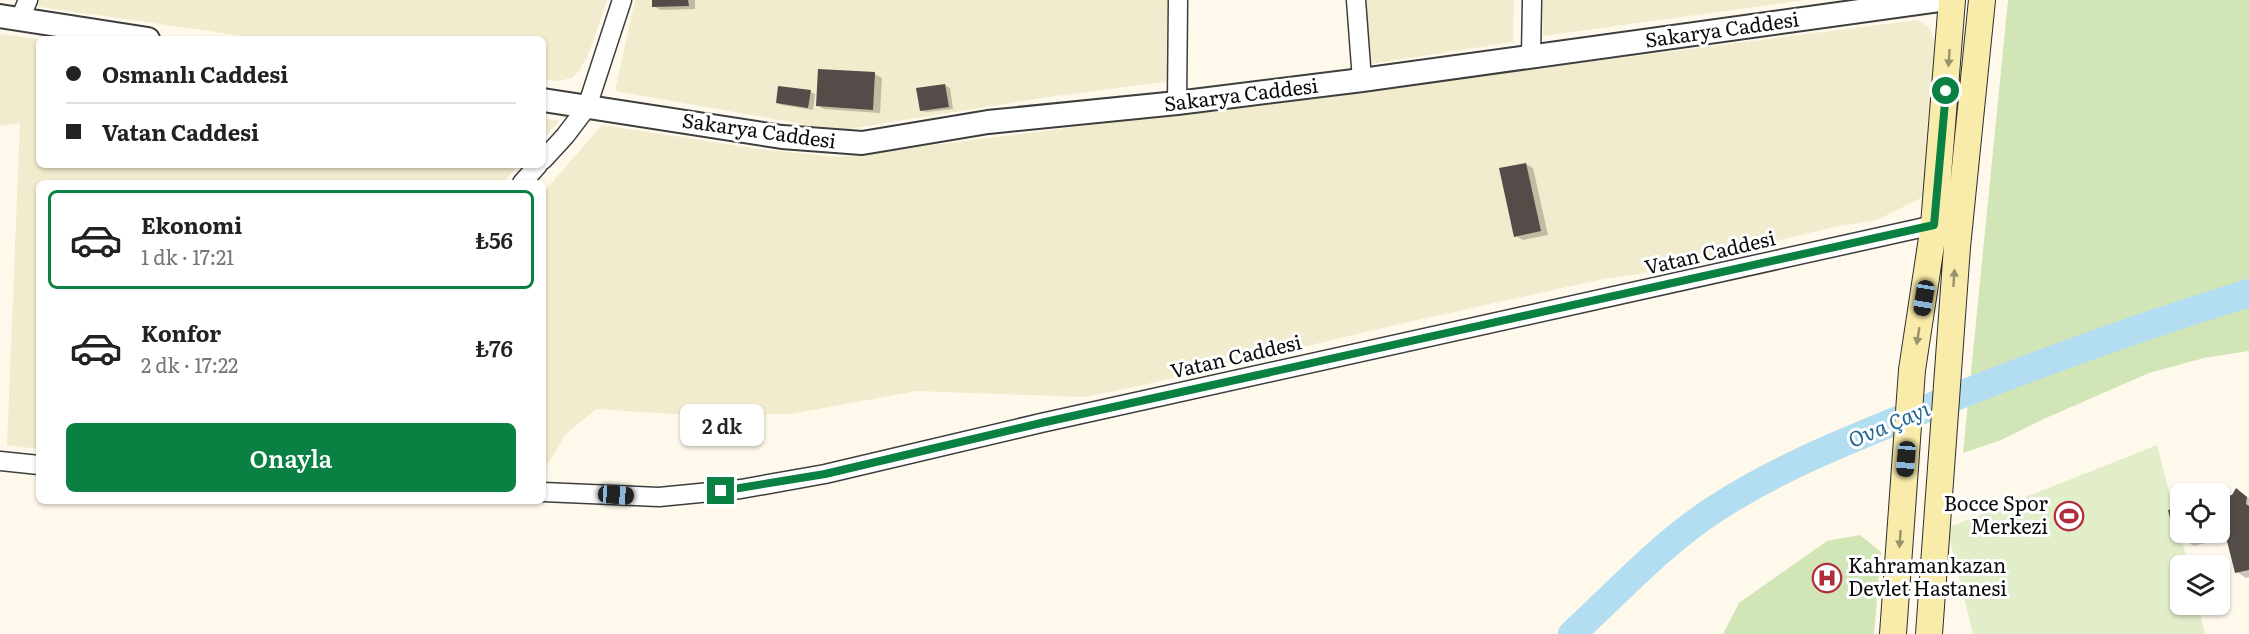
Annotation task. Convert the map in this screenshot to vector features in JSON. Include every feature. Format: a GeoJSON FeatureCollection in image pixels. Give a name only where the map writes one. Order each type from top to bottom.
{"type":"FeatureCollection","features":[{"type":"Feature","properties":{"kind":"main road"},"geometry":{"type":"LineString","coordinates":[[1893,634],[1912,370],[1934,225],[1953,0]]}},
{"type":"Feature","properties":{"kind":"main road"},"geometry":{"type":"LineString","coordinates":[[1929,634],[1957,247],[1982,0]]}},
{"type":"Feature","properties":{"kind":"street"},"geometry":{"type":"LineString","coordinates":[[546,157],[587,106],[622,0]]}},
{"type":"Feature","properties":{"kind":"street"},"geometry":{"type":"LineString","coordinates":[[1177,103],[1178,0]]}},
{"type":"Feature","properties":{"kind":"street"},"geometry":{"type":"LineString","coordinates":[[1356,0],[1362,80]]}},
{"type":"Feature","properties":{"kind":"street"},"geometry":{"type":"LineString","coordinates":[[1531,56],[1532,0]]}},
{"type":"Feature","properties":{"kind":"street","name":"Sakarya Caddesi"},"geometry":{"type":"LineString","coordinates":[[546,100],[782,137],[862,143],[988,122],[1177,103],[1362,80],[1939,0]]}},
{"type":"Feature","properties":{"kind":"street"},"geometry":{"type":"LineString","coordinates":[[16,12],[133,36]]}},
{"type":"Feature","properties":{"kind":"street"},"geometry":{"type":"LineString","coordinates":[[525,180],[535,168]]}},
{"type":"Feature","properties":{"kind":"street","name":"Vatan Caddesi"},"geometry":{"type":"LineString","coordinates":[[546,492],[659,497],[741,489],[825,474],[1041,423],[1934,225]]}},
{"type":"Feature","properties":{"kind":"street"},"geometry":{"type":"LineString","coordinates":[[0,461],[36,465]]}},
{"type":"Feature","properties":{"kind":"shaded area"},"geometry":{"type":"Polygon","coordinates":[[[36,0],[607,0],[589,53],[579,71],[572,78],[558,81],[546,79],[546,36],[244,36],[33,6],[36,0]]]}},
{"type":"Feature","properties":{"kind":"shaded area"},"geometry":{"type":"Polygon","coordinates":[[[635,0],[1171,0],[1172,81],[1041,98],[848,129],[813,126],[615,91],[635,0]]]}},
{"type":"Feature","properties":{"kind":"shaded area"},"geometry":{"type":"Polygon","coordinates":[[[1366,0],[1514,0],[1513,42],[1370,64],[1366,0]]]}},
{"type":"Feature","properties":{"kind":"shaded area"},"geometry":{"type":"Polygon","coordinates":[[[1543,0],[1806,0],[1543,36],[1543,0]]]}},
{"type":"Feature","properties":{"kind":"shaded area"},"geometry":{"type":"Polygon","coordinates":[[[1917,20],[1929,27],[1935,41],[1939,81],[1929,194],[1877,220],[1834,227],[1639,274],[1603,279],[1084,397],[917,391],[790,414],[673,414],[596,409],[566,434],[546,467],[546,190],[602,125],[766,150],[839,157],[1917,20]]]}},
{"type":"Feature","properties":{"kind":"shaded area"},"geometry":{"type":"Polygon","coordinates":[[[0,34],[36,39],[36,168],[516,168],[505,180],[36,180],[36,449],[7,445],[20,123],[0,126],[0,34]]]}},
{"type":"Feature","properties":{"kind":"shaded area"},"geometry":{"type":"Polygon","coordinates":[[[546,119],[559,121],[546,136],[546,119]]]}},
{"type":"Feature","properties":{"kind":"green space"},"geometry":{"type":"Polygon","coordinates":[[[2008,0],[2249,0],[2249,351],[2204,358],[2149,373],[2001,440],[1963,453],[2008,0]]]}},
{"type":"Feature","properties":{"kind":"green space"},"geometry":{"type":"Polygon","coordinates":[[[2157,445],[2170,495],[2170,543],[2182,543],[2185,555],[2170,555],[2170,615],[2200,615],[2205,634],[1973,634],[1947,528],[2157,445]]]}},
{"type":"Feature","properties":{"kind":"green space","name":"Kahramankazan Devlet Hastanesi"},"geometry":{"type":"Polygon","coordinates":[[[1860,535],[1881,552],[1874,634],[1723,634],[1739,603],[1827,541],[1860,535]]]}},
{"type":"Feature","properties":{"kind":"building"},"geometry":{"type":"Polygon","coordinates":[[[652,0],[688,0],[689,6],[652,7],[652,0]]]}},
{"type":"Feature","properties":{"kind":"building"},"geometry":{"type":"Polygon","coordinates":[[[818,69],[875,72],[873,110],[816,106],[818,69]]]}},
{"type":"Feature","properties":{"kind":"building"},"geometry":{"type":"Polygon","coordinates":[[[945,84],[949,107],[920,111],[916,88],[945,84]]]}},
{"type":"Feature","properties":{"kind":"building"},"geometry":{"type":"Polygon","coordinates":[[[778,86],[811,90],[808,108],[776,103],[778,86]]]}},
{"type":"Feature","properties":{"kind":"building"},"geometry":{"type":"Polygon","coordinates":[[[1526,163],[1541,231],[1514,237],[1499,168],[1526,163]]]}},
{"type":"Feature","properties":{"kind":"building"},"geometry":{"type":"Polygon","coordinates":[[[2236,488],[2247,497],[2246,504],[2249,506],[2249,570],[2235,573],[2228,543],[2230,543],[2230,495],[2236,488]]]}},
{"type":"Feature","properties":{"kind":"waterway","name":"Ova Çayı"},"geometry":{"type":"LineString","coordinates":[[1572,634],[1676,537],[1739,494],[1789,467],[2001,379],[2083,348],[2249,293]]}},
{"type":"Feature","properties":{"kind":"place","name":"Bocce Spor Merkezi"},"geometry":{"type":"Point","coordinates":[2069,516]}},
{"type":"Feature","properties":{"kind":"place","name":"Kahramankazan Devlet Hastanesi"},"geometry":{"type":"Point","coordinates":[1827,578]}},
{"type":"Feature","properties":{"kind":"route"},"geometry":{"type":"LineString","coordinates":[[721,491],[825,474],[1041,423],[1934,225],[1946,91]]}}]}
